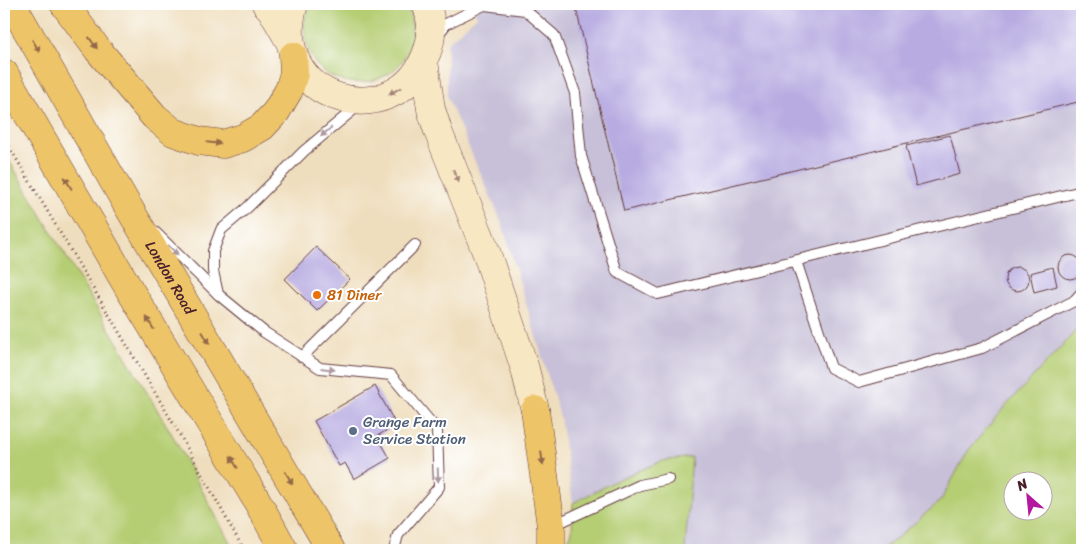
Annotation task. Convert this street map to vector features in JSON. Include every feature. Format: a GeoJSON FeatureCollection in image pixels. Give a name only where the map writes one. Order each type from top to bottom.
{"type":"FeatureCollection","features":[{"type":"Feature","properties":{"kind":"highway","name":"London Road"},"geometry":{"type":"LineString","coordinates":[[12,4],[126,203],[331,550]]}},
{"type":"Feature","properties":{"kind":"highway"},"geometry":{"type":"LineString","coordinates":[[64,4],[98,50],[154,116],[173,132],[199,141],[223,144],[243,138],[262,127],[276,112],[289,90],[294,73],[291,49]]}},
{"type":"Feature","properties":{"kind":"highway"},"geometry":{"type":"LineString","coordinates":[[4,72],[128,286],[256,499],[284,550]]}},
{"type":"Feature","properties":{"kind":"highway"},"geometry":{"type":"LineString","coordinates":[[535,410],[551,538]]}},
{"type":"Feature","properties":{"kind":"street"},"geometry":{"type":"LineString","coordinates":[[266,4],[300,68],[312,82],[328,94],[344,99],[364,101],[387,96],[406,84],[419,71],[427,53]]}},
{"type":"Feature","properties":{"kind":"street"},"geometry":{"type":"LineString","coordinates":[[291,49],[290,20],[294,4]]}},
{"type":"Feature","properties":{"kind":"street"},"geometry":{"type":"LineString","coordinates":[[426,4],[431,25],[427,53],[431,109],[487,254],[525,369],[535,410]]}},
{"type":"Feature","properties":{"kind":"lane"},"geometry":{"type":"LineString","coordinates":[[427,53],[446,24],[480,4],[525,10],[554,35],[575,92],[581,156],[617,272],[658,294],[1082,191]]}},
{"type":"Feature","properties":{"kind":"lane"},"geometry":{"type":"LineString","coordinates":[[218,295],[213,271],[213,251],[222,230],[304,151],[364,101]]}},
{"type":"Feature","properties":{"kind":"lane"},"geometry":{"type":"LineString","coordinates":[[126,203],[218,295],[264,332],[320,368],[391,375],[437,430],[439,487],[398,535],[394,550]]}},
{"type":"Feature","properties":{"kind":"lane"},"geometry":{"type":"LineString","coordinates":[[302,356],[415,245]]}},
{"type":"Feature","properties":{"kind":"lane"},"geometry":{"type":"LineString","coordinates":[[796,261],[831,368],[859,382],[982,348],[1074,301],[1082,292]]}},
{"type":"Feature","properties":{"kind":"lane"},"geometry":{"type":"LineString","coordinates":[[551,538],[640,485],[668,479]]}},
{"type":"Feature","properties":{"kind":"path"},"geometry":{"type":"LineString","coordinates":[[4,138],[176,428],[244,550]]}},
{"type":"Feature","properties":{"kind":"shaded area"},"geometry":{"type":"Polygon","coordinates":[[[472,4],[1082,4],[1082,324],[1002,410],[968,451],[941,500],[894,541],[879,550],[685,550],[691,457],[662,461],[619,479],[573,503],[560,417],[502,223],[447,97],[447,43],[477,16],[472,4]]]}},
{"type":"Feature","properties":{"kind":"green space"},"geometry":{"type":"Polygon","coordinates":[[[311,4],[407,4],[412,33],[406,56],[391,72],[371,81],[350,82],[330,75],[314,60],[305,37],[305,20],[311,4]]]}},
{"type":"Feature","properties":{"kind":"green space"},"geometry":{"type":"Polygon","coordinates":[[[4,152],[174,438],[234,550],[4,550],[4,152]]]}},
{"type":"Feature","properties":{"kind":"green space"},"geometry":{"type":"Polygon","coordinates":[[[1082,324],[1082,550],[879,550],[894,541],[941,500],[968,451],[1002,410],[1082,324]]]}},
{"type":"Feature","properties":{"kind":"green space"},"geometry":{"type":"Polygon","coordinates":[[[692,457],[685,550],[563,550],[572,532],[573,503],[619,479],[662,461],[692,457]]]}},
{"type":"Feature","properties":{"kind":"building"},"geometry":{"type":"Polygon","coordinates":[[[575,4],[1082,4],[1082,101],[624,211],[575,4]]]}},
{"type":"Feature","properties":{"kind":"building"},"geometry":{"type":"Polygon","coordinates":[[[950,135],[960,174],[916,186],[906,146],[950,135]]]}},
{"type":"Feature","properties":{"kind":"building","name":"81 Diner"},"geometry":{"type":"Polygon","coordinates":[[[316,247],[350,279],[317,311],[285,279],[316,247]]]}},
{"type":"Feature","properties":{"kind":"building"},"geometry":{"type":"Polygon","coordinates":[[[1070,255],[1079,258],[1082,267],[1079,276],[1070,279],[1061,276],[1058,267],[1061,258],[1070,255]]]}},
{"type":"Feature","properties":{"kind":"building"},"geometry":{"type":"Polygon","coordinates":[[[1017,267],[1026,270],[1029,279],[1026,288],[1017,291],[1008,288],[1005,279],[1008,270],[1017,267]]]}},
{"type":"Feature","properties":{"kind":"building"},"geometry":{"type":"Polygon","coordinates":[[[1053,267],[1057,286],[1034,292],[1030,273],[1053,267]]]}},
{"type":"Feature","properties":{"kind":"building","name":"Grange Farm Service Station"},"geometry":{"type":"Polygon","coordinates":[[[375,386],[396,425],[377,436],[390,458],[354,479],[345,463],[339,466],[314,421],[375,386]]]}},
{"type":"Feature","properties":{"kind":"place","name":"81 Diner"},"geometry":{"type":"Point","coordinates":[317,295]}},
{"type":"Feature","properties":{"kind":"place","name":"Grange Farm Service Station"},"geometry":{"type":"Point","coordinates":[353,431]}}]}
